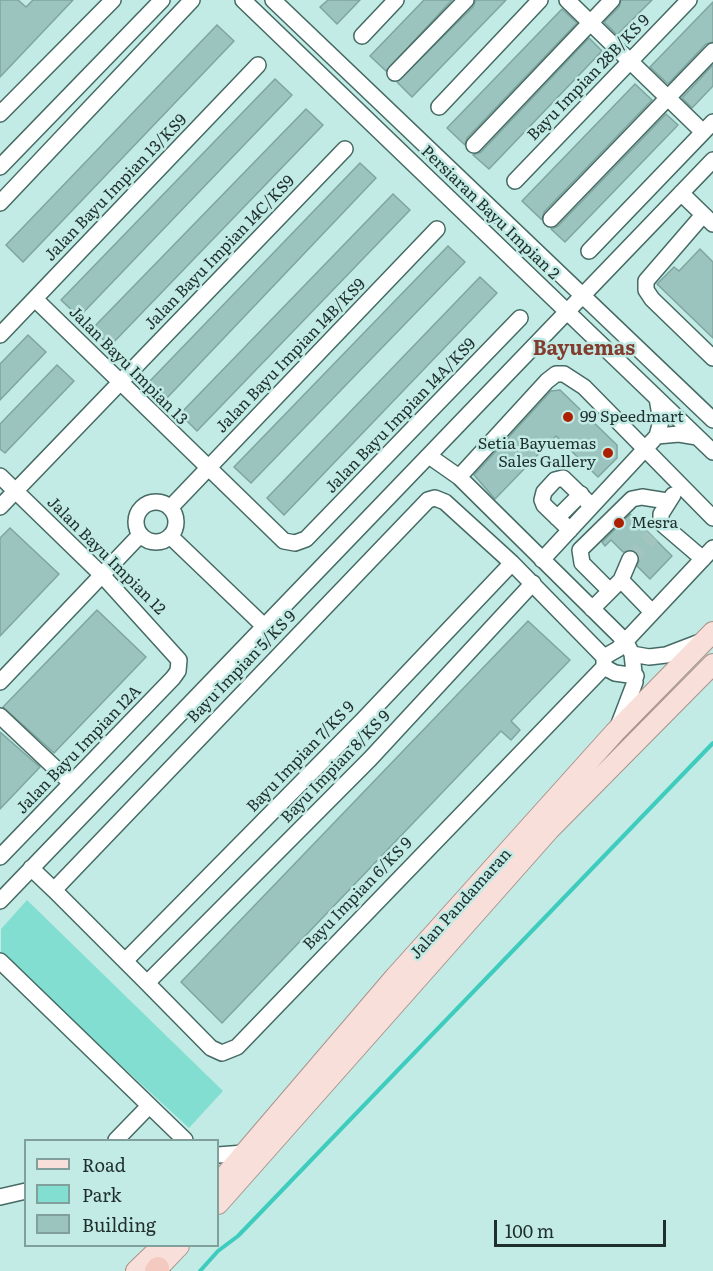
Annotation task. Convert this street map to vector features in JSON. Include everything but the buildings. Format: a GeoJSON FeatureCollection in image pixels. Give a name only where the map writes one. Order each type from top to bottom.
{"type":"FeatureCollection","features":[{"type":"Feature","properties":{"kind":"main road","name":"Jalan Pandamaran"},"geometry":{"type":"LineString","coordinates":[[219,1183],[395,976],[615,732],[709,636]]}},
{"type":"Feature","properties":{"kind":"main road","name":"Jalan Pandamaran"},"geometry":{"type":"LineString","coordinates":[[219,1203],[549,830],[713,664]]}},
{"type":"Feature","properties":{"kind":"main road"},"geometry":{"type":"LineString","coordinates":[[151,1270],[161,1247]]}},
{"type":"Feature","properties":{"kind":"main road"},"geometry":{"type":"LineString","coordinates":[[151,1270],[177,1247]]}},
{"type":"Feature","properties":{"kind":"street"},"geometry":{"type":"LineString","coordinates":[[0,114],[112,0]]}},
{"type":"Feature","properties":{"kind":"street"},"geometry":{"type":"LineString","coordinates":[[0,166],[161,0]]}},
{"type":"Feature","properties":{"kind":"street"},"geometry":{"type":"LineString","coordinates":[[0,202],[192,0]]}},
{"type":"Feature","properties":{"kind":"street","name":"Persiaran Bayu Impian 2"},"geometry":{"type":"LineString","coordinates":[[243,0],[713,452]]}},
{"type":"Feature","properties":{"kind":"street","name":"Persiaran Bayu Impian 2"},"geometry":{"type":"LineString","coordinates":[[273,0],[713,420]]}},
{"type":"Feature","properties":{"kind":"street"},"geometry":{"type":"LineString","coordinates":[[362,36],[396,0]]}},
{"type":"Feature","properties":{"kind":"street"},"geometry":{"type":"LineString","coordinates":[[395,73],[466,0]]}},
{"type":"Feature","properties":{"kind":"street"},"geometry":{"type":"LineString","coordinates":[[439,107],[540,0]]}},
{"type":"Feature","properties":{"kind":"street"},"geometry":{"type":"LineString","coordinates":[[567,0],[667,97],[708,127],[589,251]]}},
{"type":"Feature","properties":{"kind":"street"},"geometry":{"type":"LineString","coordinates":[[474,145],[612,0]]}},
{"type":"Feature","properties":{"kind":"street","name":"Bayu Impian 28B/KS 9"},"geometry":{"type":"LineString","coordinates":[[515,181],[689,0]]}},
{"type":"Feature","properties":{"kind":"street"},"geometry":{"type":"LineString","coordinates":[[551,219],[713,51]]}},
{"type":"Feature","properties":{"kind":"street","name":"Jalan Bayu Impian 13/KS9"},"geometry":{"type":"LineString","coordinates":[[0,335],[258,65]]}},
{"type":"Feature","properties":{"kind":"street","name":"Jalan Bayu Impian 14C/KS9"},"geometry":{"type":"LineString","coordinates":[[0,507],[345,149]]}},
{"type":"Feature","properties":{"kind":"street"},"geometry":{"type":"LineString","coordinates":[[0,901],[568,313],[713,159]]}},
{"type":"Feature","properties":{"kind":"street"},"geometry":{"type":"LineString","coordinates":[[681,192],[708,219],[649,274],[646,290],[652,299],[713,358]]}},
{"type":"Feature","properties":{"kind":"street","name":"Jalan Bayu Impian 14B/KS9"},"geometry":{"type":"LineString","coordinates":[[170,508],[437,229]]}},
{"type":"Feature","properties":{"kind":"street","name":"Jalan Bayu Impian 13"},"geometry":{"type":"LineString","coordinates":[[35,299],[284,541],[295,543],[306,539]]}},
{"type":"Feature","properties":{"kind":"street","name":"Jalan Bayu Impian 14A/KS9"},"geometry":{"type":"LineString","coordinates":[[306,539],[520,318]]}},
{"type":"Feature","properties":{"kind":"street"},"geometry":{"type":"LineString","coordinates":[[459,477],[546,381],[556,374],[564,374],[584,387],[713,518]]}},
{"type":"Feature","properties":{"kind":"street"},"geometry":{"type":"LineString","coordinates":[[542,560],[657,436],[661,421],[657,398]]}},
{"type":"Feature","properties":{"kind":"street"},"geometry":{"type":"LineString","coordinates":[[657,436],[679,434],[697,437]]}},
{"type":"Feature","properties":{"kind":"street"},"geometry":{"type":"LineString","coordinates":[[429,456],[459,477],[629,648],[650,657],[666,655],[709,636]]}},
{"type":"Feature","properties":{"kind":"street","name":"Jalan Bayu Impian 12"},"geometry":{"type":"LineString","coordinates":[[0,476],[102,575],[177,654],[179,665]]}},
{"type":"Feature","properties":{"kind":"street"},"geometry":{"type":"LineString","coordinates":[[570,530],[542,501],[544,492],[555,480],[566,480],[592,506]]}},
{"type":"Feature","properties":{"kind":"street"},"geometry":{"type":"LineString","coordinates":[[652,536],[661,523],[667,501],[681,486]]}},
{"type":"Feature","properties":{"kind":"street"},"geometry":{"type":"LineString","coordinates":[[557,518],[581,494]]}},
{"type":"Feature","properties":{"kind":"street"},"geometry":{"type":"LineString","coordinates":[[652,612],[582,563],[580,550],[632,499],[642,497],[667,501]]}},
{"type":"Feature","properties":{"kind":"street","name":"Bayu Impian 5/KS 9"},"geometry":{"type":"LineString","coordinates":[[54,890],[422,504],[435,498],[445,502],[512,563]]}},
{"type":"Feature","properties":{"kind":"street"},"geometry":{"type":"LineString","coordinates":[[156,502],[170,508],[176,520],[170,536],[155,542],[140,535],[136,520],[142,507],[156,502]]}},
{"type":"Feature","properties":{"kind":"street"},"geometry":{"type":"LineString","coordinates":[[604,662],[629,648],[652,612],[708,554],[661,523]]}},
{"type":"Feature","properties":{"kind":"street"},"geometry":{"type":"LineString","coordinates":[[0,682],[140,535]]}},
{"type":"Feature","properties":{"kind":"street"},"geometry":{"type":"LineString","coordinates":[[170,536],[265,627]]}},
{"type":"Feature","properties":{"kind":"street"},"geometry":{"type":"LineString","coordinates":[[592,609],[616,585],[630,559]]}},
{"type":"Feature","properties":{"kind":"street"},"geometry":{"type":"LineString","coordinates":[[512,563],[615,673],[636,676]]}},
{"type":"Feature","properties":{"kind":"street","name":"Bayu Impian 7/KS 9"},"geometry":{"type":"LineString","coordinates":[[125,961],[354,729],[512,563]]}},
{"type":"Feature","properties":{"kind":"street","name":"Bayu Impian 8/KS 9"},"geometry":{"type":"LineString","coordinates":[[147,983],[370,759],[533,583]]}},
{"type":"Feature","properties":{"kind":"street"},"geometry":{"type":"LineString","coordinates":[[615,732],[630,698],[636,676],[629,648]]}},
{"type":"Feature","properties":{"kind":"street","name":"Bayu Impian 6/KS 9"},"geometry":{"type":"LineString","coordinates":[[147,983],[211,1047],[222,1053],[237,1047],[604,662]]}},
{"type":"Feature","properties":{"kind":"street","name":"Jalan Bayu Impian 12A"},"geometry":{"type":"LineString","coordinates":[[0,857],[173,678],[179,665]]}},
{"type":"Feature","properties":{"kind":"street"},"geometry":{"type":"LineString","coordinates":[[0,717],[71,783]]}},
{"type":"Feature","properties":{"kind":"street"},"geometry":{"type":"LineString","coordinates":[[31,868],[147,983]]}},
{"type":"Feature","properties":{"kind":"street"},"geometry":{"type":"LineString","coordinates":[[0,960],[184,1139]]}},
{"type":"Feature","properties":{"kind":"street"},"geometry":{"type":"LineString","coordinates":[[117,1139],[149,1106]]}},
{"type":"Feature","properties":{"kind":"street"},"geometry":{"type":"LineString","coordinates":[[219,1155],[244,1154]]}},
{"type":"Feature","properties":{"kind":"street"},"geometry":{"type":"LineString","coordinates":[[0,1197],[24,1191]]}},
{"type":"Feature","properties":{"kind":"green space"},"geometry":{"type":"Polygon","coordinates":[[[27,900],[223,1091],[189,1128],[1,955],[1,929],[27,900]]]}},
{"type":"Feature","properties":{"kind":"waterway"},"geometry":{"type":"LineString","coordinates":[[200,1271],[218,1251],[238,1236],[713,743]]}},
{"type":"Feature","properties":{"kind":"tunnel"},"geometry":{"type":"LineString","coordinates":[[630,559],[652,536]]}},
{"type":"Feature","properties":{"kind":"place","name":"99 Speedmart"},"geometry":{"type":"Point","coordinates":[568,417]}},
{"type":"Feature","properties":{"kind":"place","name":"Setia Bayuemas Sales Gallery"},"geometry":{"type":"Point","coordinates":[608,453]}},
{"type":"Feature","properties":{"kind":"place","name":"Mesra"},"geometry":{"type":"Point","coordinates":[619,523]}},
{"type":"Feature","properties":{"kind":"district","name":"Bayuemas"},"geometry":{"type":"Point","coordinates":[584,349]}}]}
